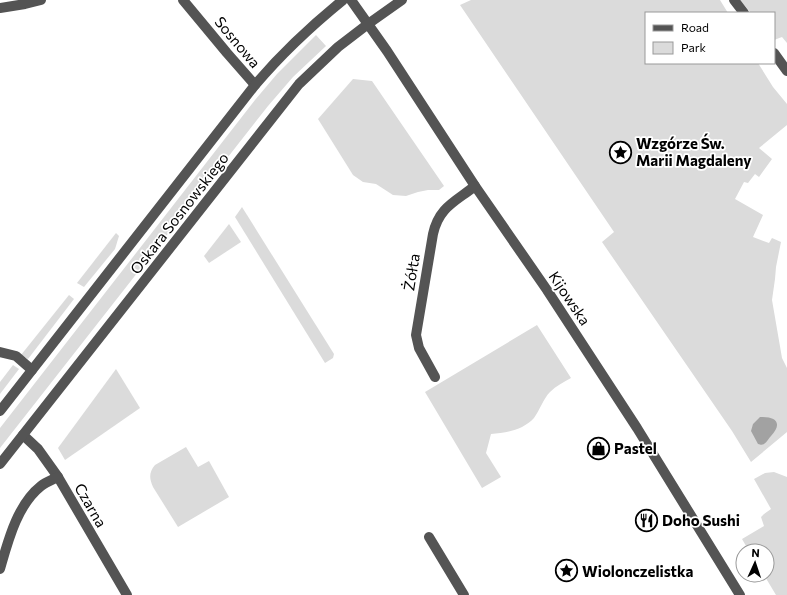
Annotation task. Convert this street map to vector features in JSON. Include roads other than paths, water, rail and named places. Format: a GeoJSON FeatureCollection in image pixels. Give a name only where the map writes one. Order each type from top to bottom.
{"type":"FeatureCollection","features":[{"type":"Feature","properties":{"kind":"street"},"geometry":{"type":"LineString","coordinates":[[0,8],[41,0]]}},
{"type":"Feature","properties":{"kind":"street","name":"Sosnowa"},"geometry":{"type":"LineString","coordinates":[[183,0],[255,85]]}},
{"type":"Feature","properties":{"kind":"street","name":"Oskara Sosnowskiego"},"geometry":{"type":"LineString","coordinates":[[0,411],[275,61],[296,40],[343,0]]}},
{"type":"Feature","properties":{"kind":"street","name":"Kijowska"},"geometry":{"type":"LineString","coordinates":[[351,0],[615,393],[740,595]]}},
{"type":"Feature","properties":{"kind":"street","name":"Oskara Sosnowskiego"},"geometry":{"type":"LineString","coordinates":[[0,464],[299,84],[338,47],[402,0]]}},
{"type":"Feature","properties":{"kind":"street"},"geometry":{"type":"LineString","coordinates":[[734,0],[743,12]]}},
{"type":"Feature","properties":{"kind":"street"},"geometry":{"type":"LineString","coordinates":[[775,55],[787,71]]}},
{"type":"Feature","properties":{"kind":"street","name":"Żółta"},"geometry":{"type":"LineString","coordinates":[[435,377],[419,348],[416,335],[433,234],[436,222],[441,213],[475,186]]}},
{"type":"Feature","properties":{"kind":"street"},"geometry":{"type":"LineString","coordinates":[[0,352],[16,356],[32,370]]}},
{"type":"Feature","properties":{"kind":"street","name":"Czarna"},"geometry":{"type":"LineString","coordinates":[[23,435],[38,449],[58,477],[127,595]]}},
{"type":"Feature","properties":{"kind":"street"},"geometry":{"type":"LineString","coordinates":[[0,570],[16,522],[28,499],[42,485],[58,477]]}},
{"type":"Feature","properties":{"kind":"street"},"geometry":{"type":"LineString","coordinates":[[429,537],[464,595]]}},
{"type":"Feature","properties":{"kind":"place","name":"Wzgórze Św. Marii Magdaleny"},"geometry":{"type":"Point","coordinates":[621,152]}},
{"type":"Feature","properties":{"kind":"place","name":"Pastel"},"geometry":{"type":"Point","coordinates":[598,448]}},
{"type":"Feature","properties":{"kind":"place","name":"Doho Sushi"},"geometry":{"type":"Point","coordinates":[647,520]}},
{"type":"Feature","properties":{"kind":"place","name":"Wiolonczelistka"},"geometry":{"type":"Point","coordinates":[566,571]}}]}
